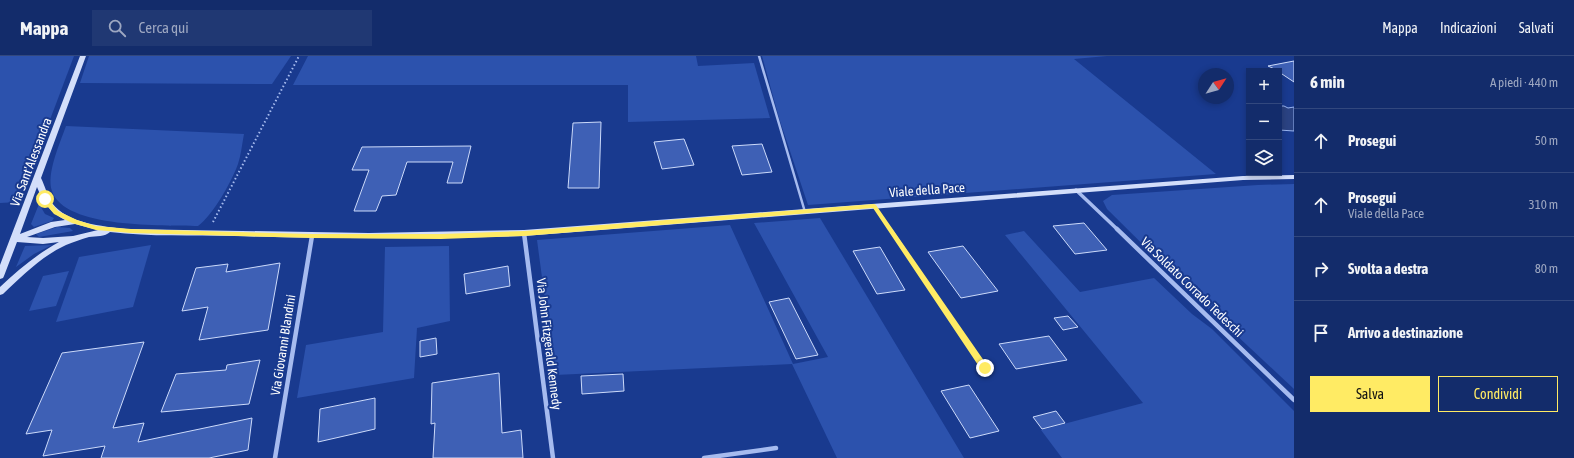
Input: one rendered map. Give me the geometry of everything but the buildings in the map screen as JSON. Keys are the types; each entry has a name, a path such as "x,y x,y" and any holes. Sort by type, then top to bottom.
{"street":[{"name":"Via Sant'Alessandra","path":"0,276 38,179 83,56"},
{"name":"Viale della Pace","path":"131,231 312,236 441,237 524,233 1242,178 1294,177"},
{"path":"38,179 45,199 56,212 75,222 96,228 131,231"},
{"name":"Via Soldato Corrado Tedeschi","path":"1076,190 1294,400"},
{"path":"14,239 54,224 75,222"},
{"path":"14,239 43,241 101,233 131,231"},
{"name":"Via John Fitzgerald Kennedy","path":"524,233 553,458"},
{"name":"Via Giovanni Blandini","path":"275,458 312,236"},
{"path":"0,292 22,270 49,250 76,237"},
{"path":"704,458 776,448"}],"lane":[{"path":"759,56 805,212"},
{"path":"874,206 985,368"}],"path":[{"path":"207,233 299,56"}],"shaded area":[{"path":"0,56 74,56 19,202 0,203"},
{"path":"89,56 291,56 272,84 80,83"},
{"path":"308,56 696,56 698,66 754,63 770,118 628,122 628,85 293,85"},
{"path":"762,56 1107,56 1074,59 1216,174 808,205 779,118"},
{"path":"1282,106 1288,108 1294,107 1294,131 1282,130"},
{"path":"66,126 244,134 239,161 235,172 221,198 204,221 198,226 140,225 95,219 75,212 60,203 52,191 51,176 54,158"},
{"path":"1294,184 1294,389 1202,303 1107,209 1103,201 1112,195"},
{"path":"39,204 45,214 54,218 52,221 34,227 31,224"},
{"path":"820,218 964,458 837,458 792,364 555,375 537,240 730,225 793,364 828,357 754,223"},
{"path":"57,227 70,228 73,231 39,237 36,234"},
{"path":"1024,231 1080,292 1154,278 1192,314 1212,329 1294,411 1294,458 1062,458 1041,430 1143,403 1005,235"},
{"path":"52,245 34,254 16,267 25,246"},
{"path":"151,245 133,307 56,322 79,257"},
{"path":"449,246 450,321 417,328 414,378 297,398 306,345 383,332 385,247"},
{"path":"69,271 56,306 29,311 43,276"}],"route":[{"path":"45,199 56,212 75,222 96,228 131,231 312,236 441,237 524,233 874,206 985,368"}]}
